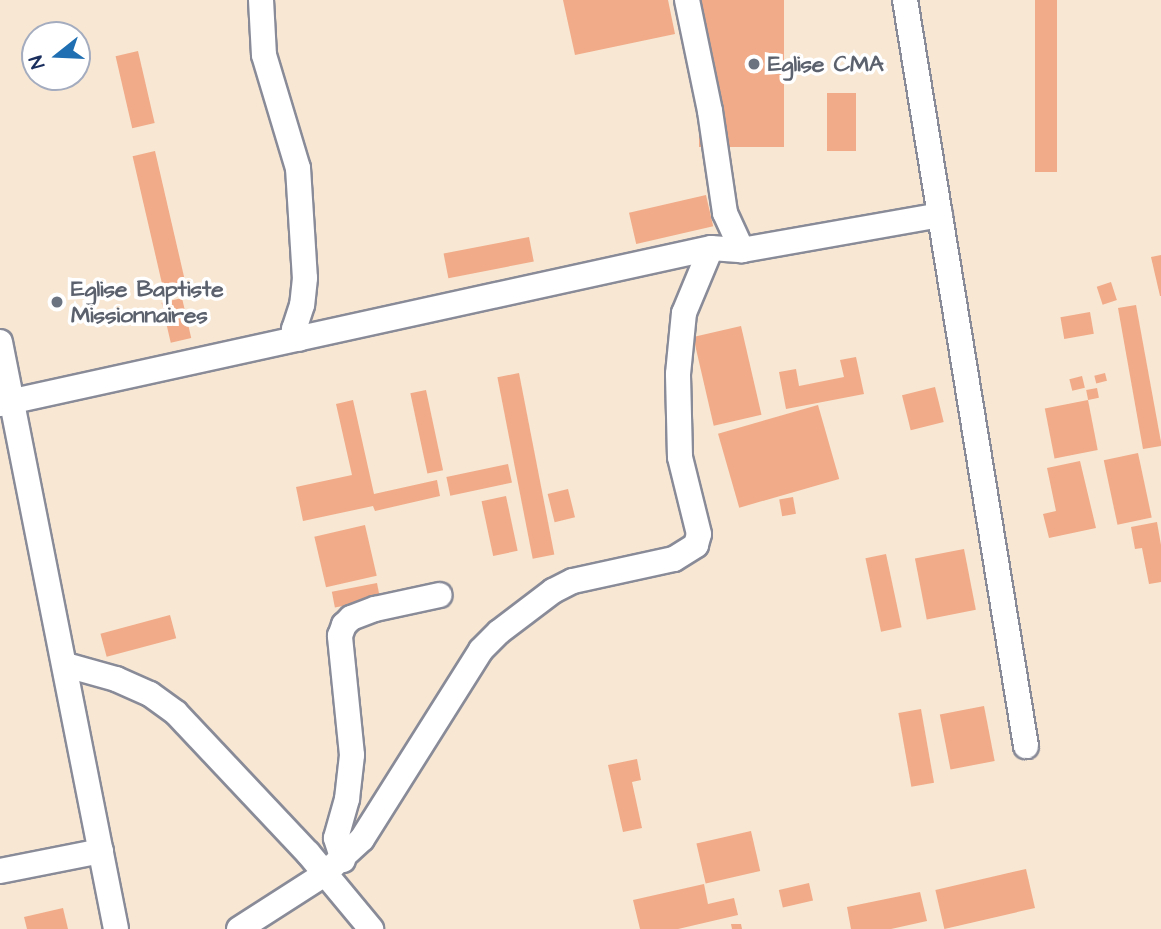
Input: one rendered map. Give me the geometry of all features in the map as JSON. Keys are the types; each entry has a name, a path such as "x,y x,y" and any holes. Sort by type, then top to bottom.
{"street":[{"path":"261,0 264,55 298,168 305,278 302,305 293,330 299,339"},
{"path":"687,0 710,111 725,213 742,250"},
{"path":"905,0 1026,746"},
{"path":"5,403 711,248 742,250 940,215"},
{"path":"239,929 323,875 343,860 362,839 481,650 499,632 553,591 573,581 674,559 696,545 699,534 680,457 678,374 684,313 711,248"},
{"path":"0,342 5,403 66,665 116,929"},
{"path":"343,860 336,838 347,799 352,755 340,636 344,625 351,618 375,609 440,595"},
{"path":"66,665 116,679 150,694 176,713 308,853 323,875 371,929"},
{"path":"0,872 101,851"}],"building":[{"path":"563,0 668,0 675,34 575,55"},
{"name":"Eglise CMA","path":"699,0 784,0 784,147 699,147"},
{"path":"1035,0 1057,0 1057,172 1035,172"},
{"path":"138,51 155,123 132,128 116,56"},
{"path":"827,93 856,93 856,151 827,151"},
{"path":"155,151 186,284 163,289 133,156"},
{"path":"706,195 713,226 636,244 629,213"},
{"path":"529,237 534,262 448,278 444,254"},
{"path":"1161,255 1161,296 1160,296 1151,257"},
{"path":"1111,282 1117,300 1103,305 1097,287"},
{"path":"182,298 191,338 171,343 162,303"},
{"path":"1136,305 1161,442 1161,446 1143,449 1118,308"},
{"path":"1090,312 1094,334 1064,339 1060,317"},
{"path":"741,326 761,415 714,426 693,337"},
{"path":"856,357 864,394 786,409 779,372 796,369 799,386 844,377 840,360"},
{"path":"519,373 554,555 533,559 497,377"},
{"path":"1105,373 1107,381 1096,383 1094,376"},
{"path":"1082,376 1085,388 1072,391 1069,379"},
{"path":"935,387 944,422 911,430 902,395"},
{"path":"1097,388 1099,398 1088,400 1086,390"},
{"path":"426,390 443,470 427,474 410,393"},
{"path":"353,400 374,494 437,480 440,496 375,511 373,506 303,521 296,487 352,475 336,404"},
{"path":"1088,400 1098,450 1055,458 1045,408"},
{"path":"818,405 839,479 739,508 718,434"},
{"path":"1138,453 1152,518 1117,525 1104,460"},
{"path":"1080,461 1096,528 1049,538 1043,514 1056,511 1047,468"},
{"path":"508,464 512,483 450,496 446,477"},
{"path":"568,489 575,517 555,522 548,494"},
{"path":"506,496 518,551 493,556 482,501"},
{"path":"793,497 796,514 782,516 779,499"},
{"path":"1157,522 1161,545 1161,582 1149,584 1142,548 1135,549 1131,527"},
{"path":"365,525 377,576 326,587 314,537"},
{"path":"964,549 976,610 927,619 915,559"},
{"path":"886,554 902,627 881,632 865,558"},
{"path":"377,583 380,599 335,607 332,592"},
{"path":"170,615 176,638 107,657 100,634"},
{"path":"984,706 995,761 951,770 940,715"},
{"path":"921,709 934,783 911,787 898,713"},
{"path":"637,759 641,780 632,782 642,828 623,832 608,765"},
{"path":"751,831 760,871 706,884 696,844"},
{"path":"1026,869 1035,908 944,929 935,890"},
{"path":"809,883 813,901 783,908 779,890"},
{"path":"704,884 708,904 734,898 738,915 678,929 640,929 633,900"},
{"path":"920,892 927,921 891,929 851,929 847,907"},
{"path":"63,908 68,929 27,929 24,917"},
{"path":"731,924 741,924 742,929 732,929"}],"place":[{"name":"Eglise CMA","path":"754,64"},
{"name":"Eglise Baptiste Missionnaires","path":"57,302"}]}
